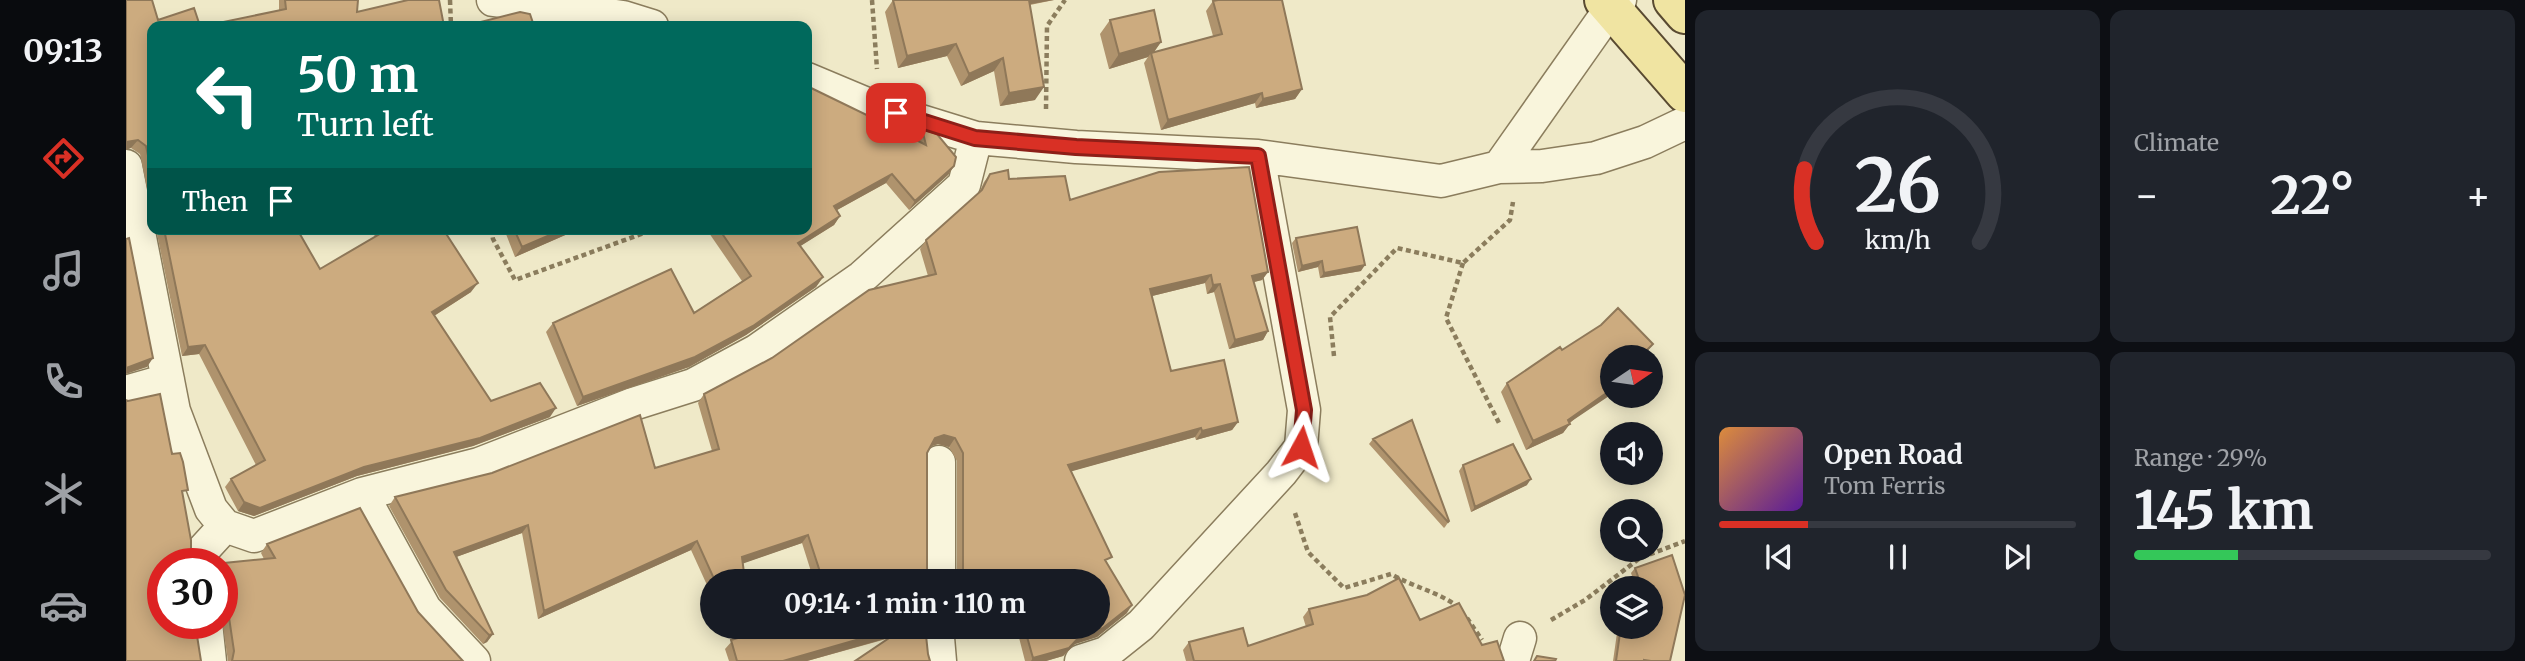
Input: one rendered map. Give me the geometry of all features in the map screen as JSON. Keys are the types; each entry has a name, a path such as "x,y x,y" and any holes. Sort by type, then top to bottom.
{"main road":[{"path":"1673,0 1685,14"},
{"path":"1612,3 1685,93"}],"street":[{"path":"494,0 624,17 636,21"},
{"path":"1509,167 1612,3"},
{"path":"812,81 869,105 975,138 1258,156 1441,181 1509,167 1596,158 1645,142 1685,123"},
{"path":"126,166 174,411 211,509 225,526 254,536 362,494 479,464 633,404 694,385 756,351 862,277 964,185 975,138"},
{"path":"1081,661 1106,653 1141,625 1281,473 1301,447 1304,410 1258,156"},
{"path":"126,392 168,380"},
{"path":"939,462 939,569"},
{"path":"362,494 425,609 474,661"},
{"path":"205,548 225,526"},
{"path":"208,639 211,661"},
{"path":"938,639 940,661"}],"path":[{"path":"450,0 450,21"},
{"path":"869,105 878,61 872,0"},
{"path":"1045,144 1048,26 1065,0"},
{"path":"1500,425 1446,318 1463,263 1510,220 1509,167"},
{"path":"492,235 515,279 638,235"},
{"path":"1335,359 1331,317 1397,248 1463,263"},
{"path":"1281,473 1308,552 1344,588 1391,574 1412,586 1439,593 1460,609 1483,641 1517,649 1640,558 1685,541"}],"building":[{"path":"126,0 152,0 158,20 194,8 198,21 147,21 147,151 146,146 138,140 126,142"},
{"path":"285,0 358,0 357,12 408,0 439,0 443,21 228,21 286,9"},
{"path":"893,0 1029,0 1044,87 1009,93 1003,58 969,74 956,44 907,56"},
{"path":"1282,0 1302,89 1263,99 1262,93 1168,120 1151,53 1222,34 1213,1"},
{"path":"1154,10 1161,42 1119,54 1110,20"},
{"path":"520,12 530,14 532,21 485,21"},
{"path":"812,88 875,119 869,122 893,128 926,145 922,129 937,134 956,157 954,166 915,201 892,174 834,206 840,216 812,234"},
{"path":"1249,167 1268,272 1252,276 1268,331 1235,340 1220,284 1213,285 1211,275 1150,289 1171,371 1224,360 1238,422 1202,431 1201,428 1068,465 1112,557 1105,560 1132,605 1110,622 1110,569 963,569 963,453 955,438 944,435 935,438 927,453 927,569 819,569 808,535 742,557 744,569 710,569 697,541 544,611 528,525 454,552 493,634 489,635 446,590 395,497 492,473 640,415 655,468 719,449 704,394 772,358 869,290 936,274 926,240 982,190 990,174 1008,170 1009,179 1065,176 1070,200 1159,172"},
{"path":"1357,227 1365,265 1324,273 1322,261 1302,266 1296,238"},
{"path":"165,235 300,235 320,269 378,235 447,235 478,283 432,312 491,401 540,383 556,408 480,438 364,467 260,508 244,502 231,479 265,460 205,345 188,347"},
{"path":"517,235 550,235 522,247"},
{"path":"723,235 810,235 798,243 823,277 753,326 695,357 583,397 553,323 671,269 694,313 751,276"},
{"path":"129,238 153,358 126,368 126,239"},
{"path":"1618,308 1653,344 1600,345 1600,397 1568,420 1570,424 1533,441 1507,383 1560,347 1562,350 1601,325"},
{"path":"160,394 172,454 180,453 188,490 182,491 191,548 147,548 147,639 198,639 201,661 126,661 126,400"},
{"path":"1412,420 1449,521 1448,522 1373,439"},
{"path":"1513,444 1531,479 1475,507 1463,465"},
{"path":"360,508 418,612 463,661 232,661 232,639 238,639 238,562 275,558 267,544"},
{"path":"1672,555 1685,595 1670,661 1616,661 1619,639 1663,639 1663,576 1638,576 1635,568 1652,562 1663,562 1663,558"},
{"path":"1399,578 1420,620 1459,603 1482,645 1497,641 1504,661 1194,661 1189,642 1243,628 1248,646 1313,624 1309,609 1367,595"},
{"path":"860,639 783,661 737,661 731,640"},
{"path":"888,639 926,639 930,661 855,661"},
{"path":"1028,639 1077,639 1069,648 1033,658"},
{"path":"1537,656 1556,659 1534,661"}],"route":[{"path":"896,113 975,138 1076,147 1258,156 1304,410 1301,447"}]}
